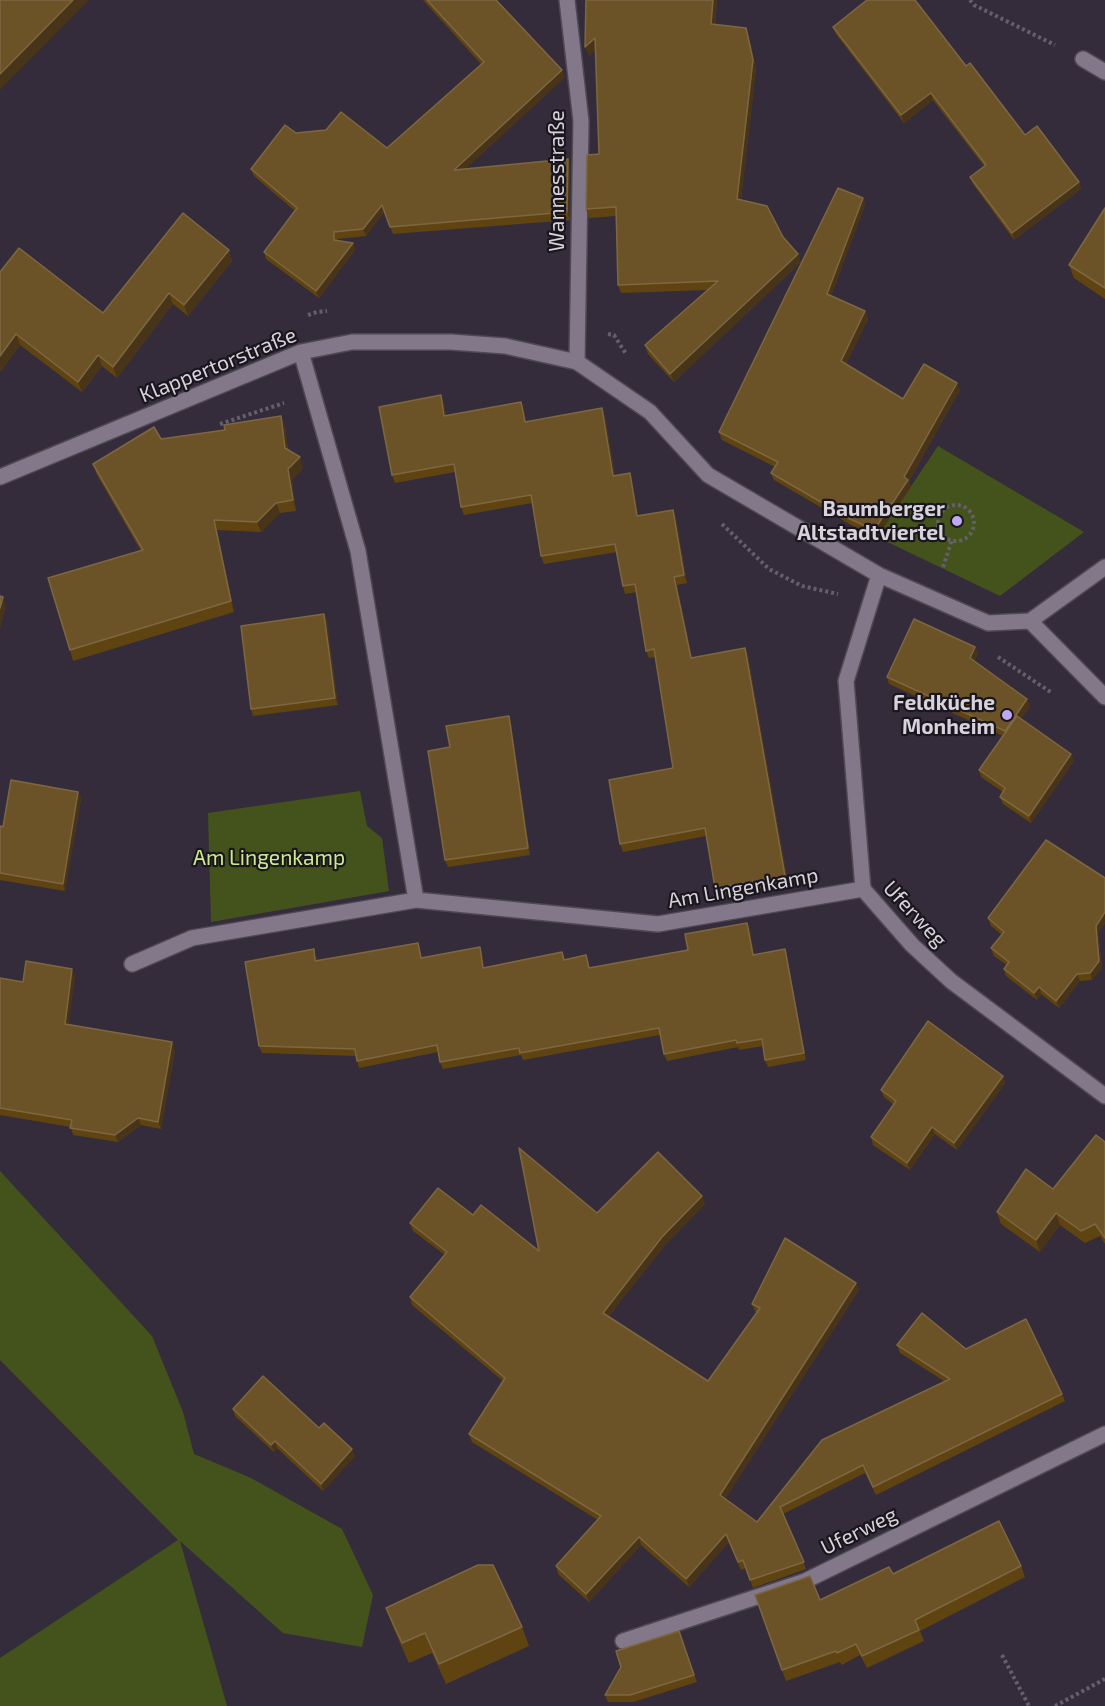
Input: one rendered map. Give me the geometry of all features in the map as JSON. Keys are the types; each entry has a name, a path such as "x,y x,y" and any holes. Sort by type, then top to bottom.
{"street":[{"name":"Wannesstraße","path":"567,0 581,121 577,362"},
{"path":"1083,59 1105,72"},
{"name":"Klappertorstraße","path":"0,477 301,352 352,342 451,342 505,346 577,362 650,412 708,475 879,574 988,623 1030,621"},
{"path":"301,352 358,551 416,900"},
{"path":"1105,567 1030,621 1105,697"},
{"name":"Uferweg","path":"879,574 846,681 863,889 912,945 951,981 1105,1096"},
{"name":"Am Lingenkamp","path":"132,964 192,938 416,900 658,924 863,889"},
{"name":"Uferweg","path":"623,1641 805,1581 1105,1434"}],"path":[{"path":"970,0 974,5 1083,59"},
{"path":"307,316 328,311"},
{"path":"577,328 614,335 631,360"},
{"path":"211,427 264,411 312,391"},
{"path":"957,504 967,507 973,516 974,527 969,537 959,542 952,540 945,538 938,526 940,512 948,506 957,504"},
{"path":"720,522 769,569 802,586 870,601"},
{"path":"941,574 952,540"},
{"path":"998,656 1053,693"},
{"path":"1002,1655 1029,1706"},
{"path":"1055,1706 1105,1679"}],"green space":[{"path":"938,446 1084,532 1000,596 877,537"},
{"name":"Am Lingenkamp","path":"360,791 367,826 382,838 389,891 211,922 208,813"},
{"path":"0,1171 152,1336 183,1412 194,1454 251,1478 342,1529 373,1595 362,1647 283,1633 180,1541 227,1706 0,1706 0,1658 178,1540 0,1360"}],"building":[{"path":"0,0 73,0 0,74"},
{"path":"427,0 496,0 562,70 454,170 568,159 567,212 390,227 382,205 363,229 334,232 334,240 353,243 316,291 264,252 297,208 251,169 285,125 296,133 326,130 341,112 387,148 484,62"},
{"path":"586,0 713,0 711,24 746,28 753,60 737,199 767,206 783,237 798,254 670,374 645,345 718,281 618,285 616,207 586,209 587,155 599,154 595,38 585,47"},
{"path":"867,0 915,0 966,66 970,63 1025,135 1037,126 1079,182 1012,233 970,177 986,165 931,93 901,115 833,27"},
{"path":"838,188 863,198 827,294 865,311 841,361 903,399 924,364 957,383 904,477 908,480 874,530 850,519 771,473 778,462 719,432"},
{"path":"1105,208 1105,288 1069,265"},
{"path":"183,213 229,250 184,305 169,293 113,367 98,355 78,382 16,334 0,356 0,272 19,248 103,313"},
{"path":"441,395 444,416 521,402 525,422 602,408 613,476 630,473 637,516 673,510 684,575 674,577 691,658 745,648 785,876 715,888 705,828 620,844 609,780 673,768 654,649 646,651 635,584 623,586 615,544 541,556 531,495 461,507 454,464 392,475 379,407"},
{"path":"281,416 285,448 300,457 288,469 293,500 276,503 257,522 214,520 231,601 70,650 48,578 143,550 93,464 154,427 161,439 225,430 224,425"},
{"path":"324,614 335,698 251,709 241,626"},
{"path":"914,619 975,647 970,658 1027,699 1005,731 887,677"},
{"path":"509,716 528,848 445,860 428,751 450,747 446,726"},
{"path":"1017,716 1071,754 1029,816 1000,797 1005,788 979,770"},
{"path":"11,780 78,792 63,884 0,873 0,826 3,827"},
{"path":"1046,840 1105,878 1105,912 1096,926 1099,961 1090,973 1077,974 1056,1001 1039,987 1034,993 1004,969 1009,962 991,948 1004,932 988,918"},
{"path":"747,923 753,955 785,949 804,1053 765,1060 762,1039 737,1043 736,1040 664,1054 659,1028 520,1053 519,1048 440,1062 437,1045 357,1061 355,1049 259,1046 245,962 314,949 315,961 418,943 421,958 480,947 483,968 562,952 564,960 586,955 589,968 688,950 685,934"},
{"path":"26,961 72,969 65,1024 172,1042 158,1122 138,1118 115,1135 70,1128 72,1120 0,1108 0,978 23,982"},
{"path":"928,1021 1003,1076 954,1143 932,1127 907,1163 871,1137 896,1101 881,1090"},
{"path":"1096,1135 1105,1142 1105,1238 1095,1224 1081,1231 1056,1213 1036,1240 997,1212 1026,1169 1053,1189"},
{"path":"519,1148 597,1213 658,1152 702,1196 662,1237 603,1313 708,1381 760,1308 752,1304 785,1238 856,1283 720,1495 757,1522 822,1440 950,1379 897,1345 922,1313 966,1349 1026,1319 1062,1394 873,1487 863,1465 780,1507 804,1562 750,1580 743,1560 738,1562 726,1534 686,1579 639,1537 586,1594 556,1566 601,1516 469,1434 505,1378 410,1297 447,1252 410,1223 438,1188 473,1215 481,1205 539,1251"},
{"path":"263,1376 319,1428 324,1423 352,1449 321,1484 275,1441 271,1445 233,1409"},
{"path":"999,1521 1021,1566 915,1620 919,1630 862,1656 856,1644 837,1653 836,1651 782,1670 755,1595 810,1576 820,1600 889,1567 893,1574"},
{"path":"478,1565 493,1565 522,1627 439,1664 425,1633 402,1643 386,1608"},
{"path":"679,1631 694,1675 630,1695 605,1695 621,1667 616,1651"}],"place":[{"name":"Baumberger Altstadtviertel","path":"957,521"},
{"name":"Feldküche Monheim","path":"1007,715"}]}
